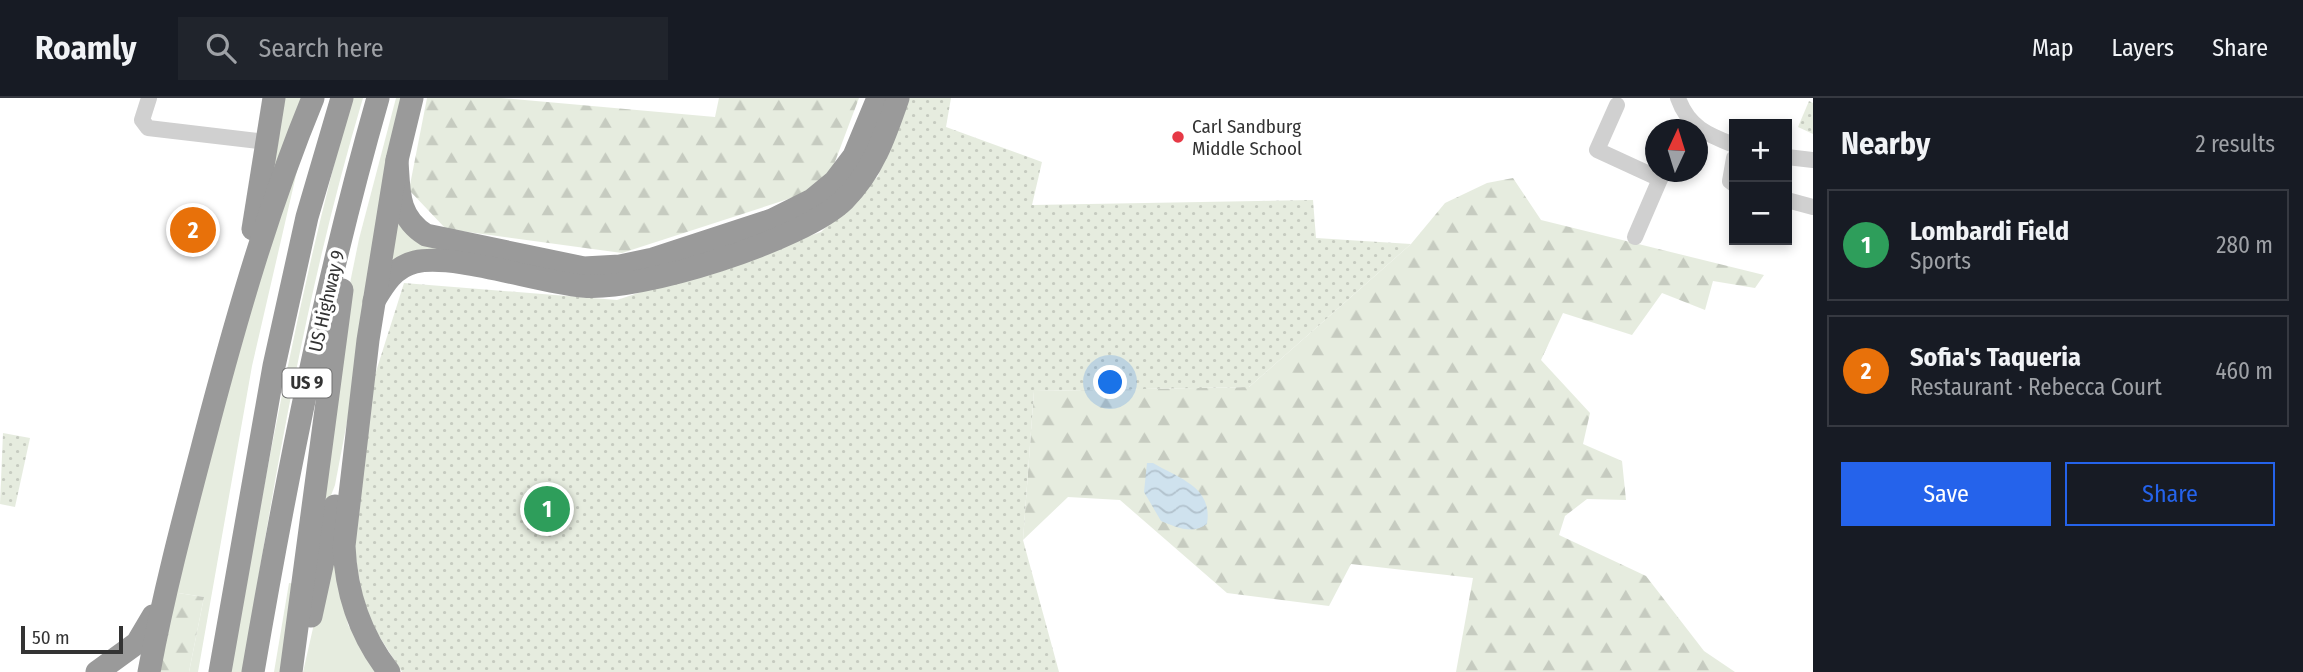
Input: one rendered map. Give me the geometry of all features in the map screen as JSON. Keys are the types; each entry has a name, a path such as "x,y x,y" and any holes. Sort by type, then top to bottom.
{"highway":[{"path":"245,288 274,98"},
{"path":"149,672 165,587 245,288 292,147 313,98"},
{"name":"US Highway 9","path":"220,672 274,366 307,218 342,98"},
{"name":"US Highway 9","path":"253,672 305,389 350,195 378,98"},
{"path":"388,672 358,620 347,577 345,534 357,418 374,301 397,160 412,98"},
{"path":"397,160 400,205 408,221 426,235 584,268 620,267 772,220 813,200 835,181 854,156 878,98"},
{"path":"374,301 392,274 405,265 419,261 443,261 582,286 615,286 641,282 783,237 815,222 853,190 877,154 898,98"},
{"path":"290,672 346,266 350,195"},
{"path":"298,672 357,418"},
{"path":"97,672 137,643 152,619 165,587"}],"street":[{"path":"149,98 142,120 148,128 267,142"},
{"path":"1678,98 1684,119"},
{"path":"1617,105 1597,150 1645,169"},
{"path":"1708,135 1729,143"},
{"path":"1792,158 1813,160"},
{"path":"1635,237 1658,182"},
{"path":"1792,201 1813,207"}],"green space":[{"path":"281,98 303,98 268,189"},
{"path":"352,98 363,98 309,311 280,455 243,672 230,672 299,312"},
{"path":"396,98 403,98 347,422 335,485 319,527 339,337 359,239"},
{"path":"427,98 501,98 715,117 719,98 859,98 833,167 813,191 622,253 446,229 409,190"},
{"path":"907,98 951,98 946,127 1042,162 1032,205 1313,200 1316,238 1411,244 1249,387 1034,391 1023,540 1059,672 402,672 365,614 354,547 373,381 404,283 617,300 821,232 878,176"},
{"path":"1809,101 1813,103 1813,134 1798,127"},
{"path":"300,158 252,366 198,672 189,672 204,597 172,592 266,242"},
{"path":"1513,178 1541,220 1764,275 1755,288 1713,281 1705,310 1662,293 1632,335 1563,313 1541,360 1590,413 1583,444 1622,461 1626,500 1587,499 1565,516 1559,535 1646,576 1704,651 1735,672 1456,672 1473,578 1351,564 1329,606 1227,593 1120,500 1068,497 1023,540 1034,391 1249,387 1411,244 1445,203 1487,183"},
{"path":"395,217 454,249 392,260"},
{"path":"3,433 30,438 15,507 0,504"},
{"path":"337,554 348,625 378,672 303,672 321,593"},
{"path":"289,583 296,584 284,672 274,672"},
{"path":"172,592 204,597 189,672 156,672"}],"water":[{"path":"1147,463 1153,463 1184,480 1200,493 1208,511 1207,524 1190,529 1161,521 1144,492"}],"place":[{"name":"Carl Sandburg Middle School","path":"1178,137"},
{"name":"Sofia's Taqueria","path":"193,230"},
{"name":"Lombardi Field","path":"547,509"}]}
